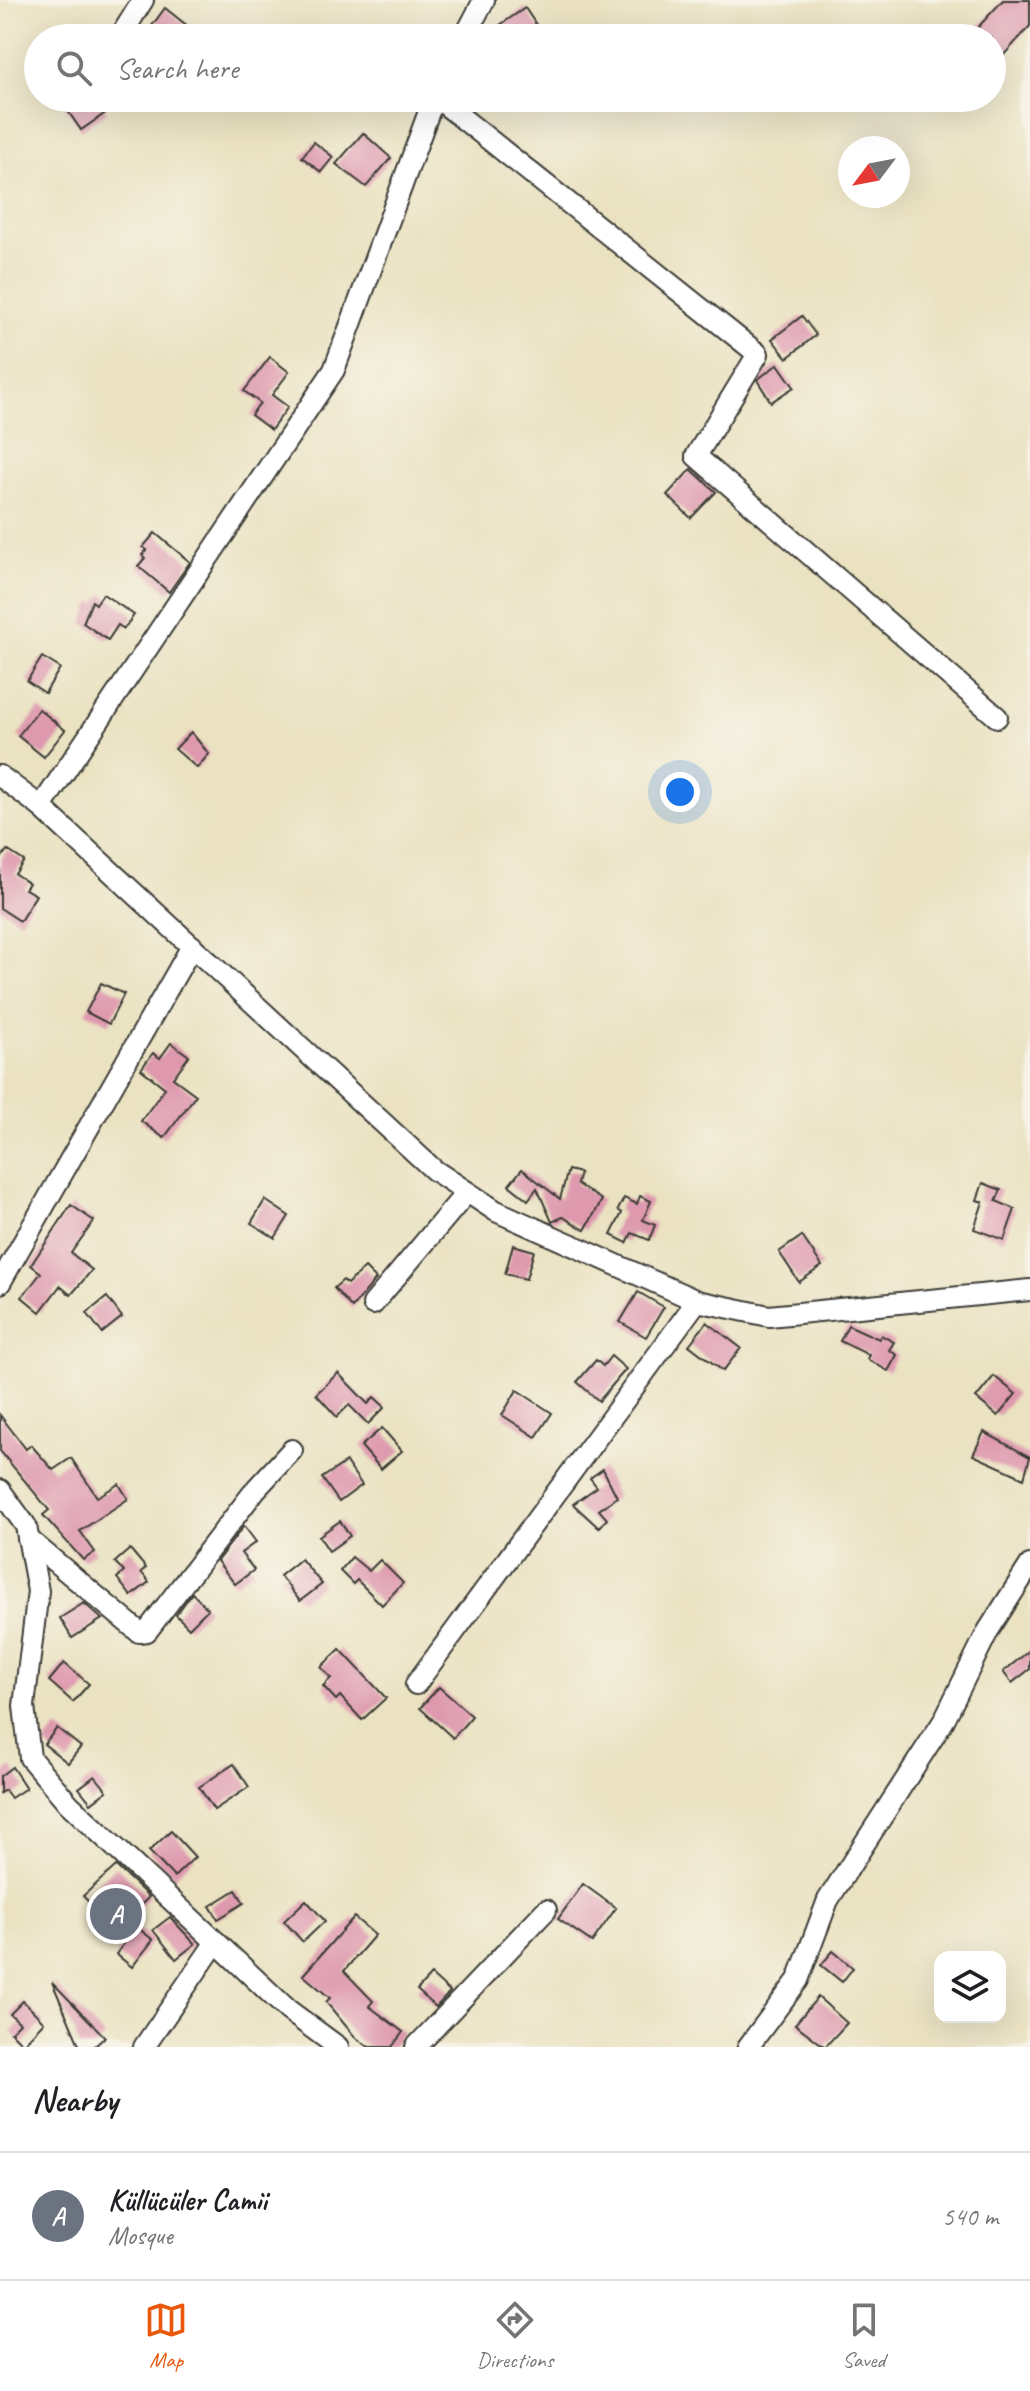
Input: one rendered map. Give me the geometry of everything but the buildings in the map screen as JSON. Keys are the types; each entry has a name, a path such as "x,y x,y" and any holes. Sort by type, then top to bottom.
{"street":[{"path":"128,24 143,0"},
{"path":"471,24 484,0"},
{"path":"41,807 334,370 430,112"},
{"path":"453,112 758,354 696,456 997,717"},
{"path":"0,776 41,807 434,1170 496,1211 697,1301 769,1316 1030,1290"},
{"path":"0,1283 192,946"},
{"path":"373,1304 467,1192"},
{"path":"416,1684 697,1301"},
{"path":"28,1539 139,1632 147,1631 256,1489 292,1450"},
{"path":"0,1490 26,1526 38,1591 24,1706 30,1758 69,1804 288,2010 338,2047"},
{"path":"748,2047 798,1980 828,1900 943,1722 988,1631 1030,1565"},
{"path":"416,2047 546,1910"},
{"path":"144,2047 216,1942"}],"place":[{"name":"Küllücüler Camii","path":"116,1914"}]}
